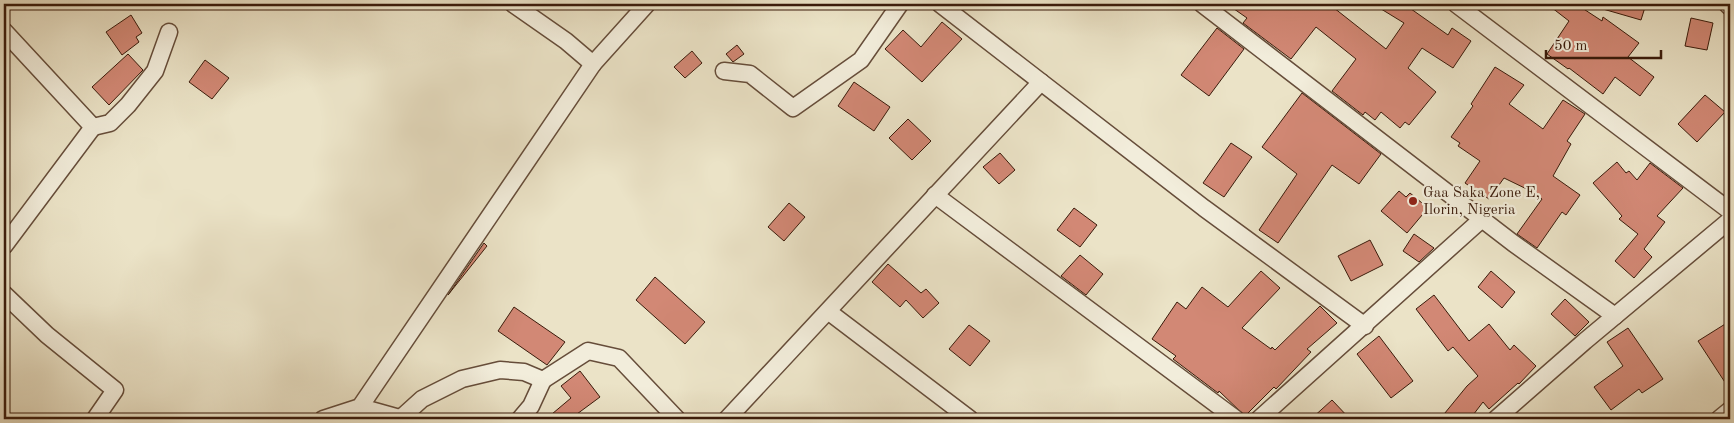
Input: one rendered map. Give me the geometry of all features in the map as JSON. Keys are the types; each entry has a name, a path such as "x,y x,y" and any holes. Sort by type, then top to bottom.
{"street":[{"path":"513,4 566,41 593,64"},
{"path":"360,407 593,64 647,4"},
{"path":"724,71 750,74 793,108 861,60 900,4"},
{"path":"940,4 1204,208 1365,326"},
{"path":"1202,4 1482,220 1615,316"},
{"path":"1456,4 1730,211"},
{"path":"4,31 93,127"},
{"path":"4,246 93,127 110,123 155,71 168,32"},
{"path":"727,419 829,312 934,195 1041,82"},
{"path":"934,195 1236,419"},
{"path":"1259,419 1482,220"},
{"path":"1496,419 1730,220"},
{"path":"4,294 47,335 116,390 95,419"},
{"path":"829,312 970,419"},
{"path":"520,419 531,406 543,380 588,350 618,358 677,419"},
{"path":"323,419 360,407 402,419 422,399 462,378 500,370 524,372 543,380"},
{"path":"1719,419 1730,410"}],"building":[{"path":"1227,4 1285,4 1291,8 1295,4 1329,4 1386,49 1404,23 1373,4 1404,4 1448,35 1452,28 1471,41 1453,68 1422,48 1408,68 1436,92 1409,125 1405,122 1400,128 1381,112 1375,120 1365,112 1363,115 1332,91 1356,59 1316,27 1291,59 1243,23 1247,18"},
{"path":"1547,4 1576,4 1602,21 1603,17 1639,43 1628,57 1654,77 1640,96 1615,77 1603,94 1547,54 1569,21"},
{"path":"1597,4 1646,4 1641,20 1596,7"},
{"path":"131,15 142,33 136,37 139,42 122,55 106,32"},
{"path":"1691,18 1713,23 1707,50 1685,46"},
{"path":"942,22 962,39 922,82 885,49 903,30 921,47"},
{"path":"1217,28 1244,49 1209,96 1181,75"},
{"path":"737,45 744,54 733,62 726,54"},
{"path":"692,51 702,63 685,78 674,67"},
{"path":"128,54 143,70 109,105 92,87"},
{"path":"205,60 229,78 212,99 189,82"},
{"path":"1495,67 1524,85 1509,104 1543,129 1563,100 1585,114 1567,141 1571,144 1553,176 1580,195 1566,215 1562,212 1537,248 1517,234 1542,199 1537,194 1504,178 1489,199 1465,183 1480,161 1458,146 1460,143 1451,137 1473,106 1471,104"},
{"path":"854,82 890,107 874,131 838,106"},
{"path":"1302,93 1381,154 1359,184 1332,165 1278,243 1259,230 1297,174 1262,147"},
{"path":"1705,95 1725,112 1697,142 1678,124"},
{"path":"908,119 931,141 912,160 889,138"},
{"path":"1231,143 1252,157 1224,197 1203,183"},
{"path":"1000,153 1015,170 999,184 983,167"},
{"path":"1617,162 1626,173 1629,171 1637,180 1650,163 1683,188 1657,216 1665,222 1644,249 1652,257 1634,278 1615,261 1638,234 1619,219 1622,216 1593,183"},
{"path":"1399,191 1406,197 1410,193 1428,208 1407,233 1381,211"},
{"path":"789,203 805,217 784,241 768,227"},
{"path":"1074,208 1097,225 1080,247 1057,230"},
{"path":"1414,234 1434,248 1419,262 1403,251"},
{"path":"1370,240 1383,265 1351,281 1338,256"},
{"path":"484,243 487,246 448,295"},
{"path":"1080,255 1103,274 1086,295 1061,276"},
{"path":"888,264 921,293 926,289 939,303 923,318 906,300 900,307 872,282"},
{"path":"1261,271 1280,288 1242,328 1271,349 1272,347 1275,350 1320,306 1337,323 1307,349 1311,352 1276,389 1274,387 1245,416 1219,391 1218,393 1173,359 1176,356 1152,339 1177,302 1186,309 1202,287 1228,307"},
{"path":"1491,271 1515,292 1502,308 1478,287"},
{"path":"655,277 705,322 685,344 636,300"},
{"path":"1434,295 1469,341 1489,324 1510,350 1514,345 1536,366 1519,384 1489,409 1483,402 1470,419 1440,419 1467,386 1478,376 1453,347 1448,351 1416,309"},
{"path":"1565,299 1589,322 1575,336 1551,314"},
{"path":"514,307 565,342 547,365 498,331"},
{"path":"1730,321 1730,390 1698,341"},
{"path":"969,325 990,341 970,366 949,349"},
{"path":"1628,328 1663,379 1642,393 1639,389 1611,410 1594,387 1623,366 1607,342"},
{"path":"1379,336 1413,381 1391,398 1357,354"},
{"path":"580,371 600,397 577,414 581,419 546,419 571,398 561,386"},
{"path":"1332,400 1350,419 1311,419"}],"place":[{"name":"Gaa Saka Zone E, Ilorin, Nigeria","path":"1413,201"}]}
